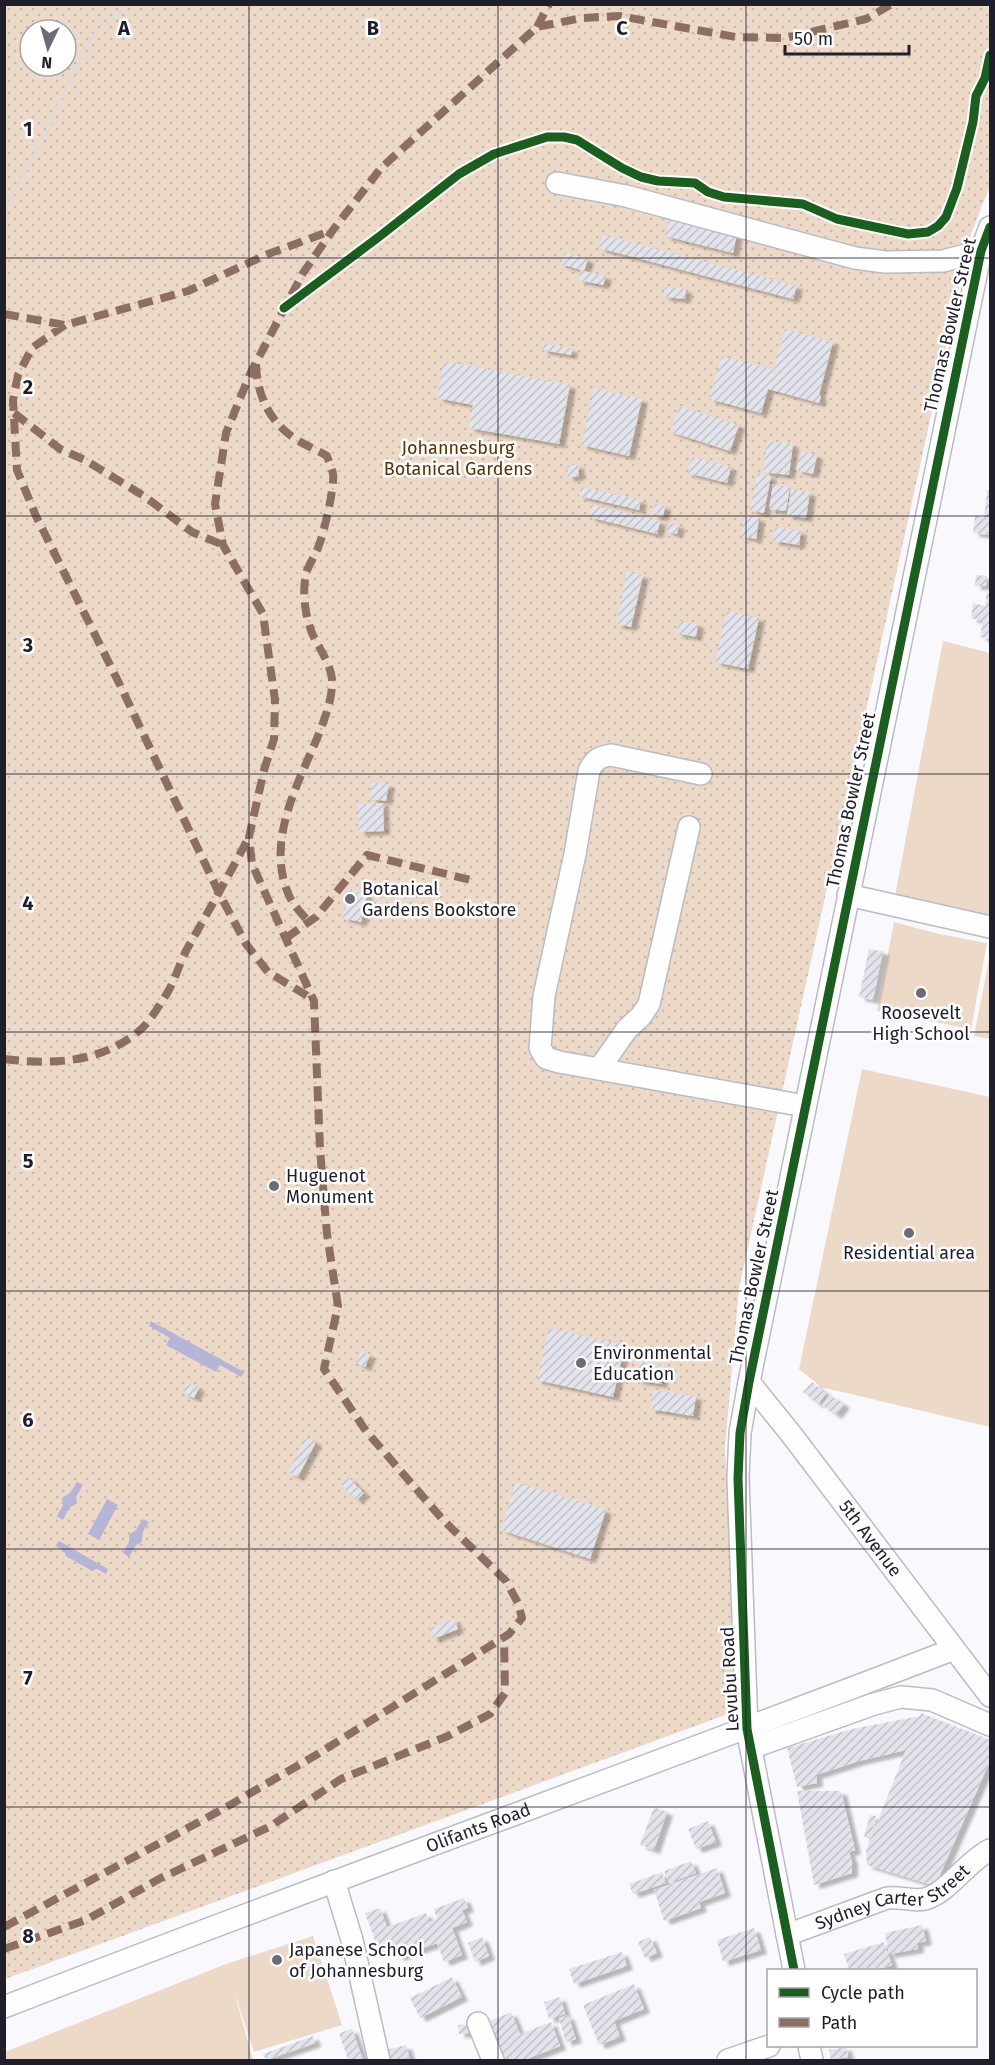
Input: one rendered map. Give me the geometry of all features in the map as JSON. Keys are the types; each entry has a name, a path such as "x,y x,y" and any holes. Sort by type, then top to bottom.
{"street":[{"path":"556,183 626,196 855,258 885,262 943,261 979,254"},
{"name":"Thomas Bowler Street","path":"749,1382 979,254 990,227"},
{"path":"701,774 611,755 598,758 590,771 573,865 543,996 540,1048 546,1058 560,1062 805,1106"},
{"path":"599,1069 627,1029 641,1016 649,1004 689,827"},
{"path":"848,895 990,927"},
{"name":"5th Avenue","path":"749,1382 792,1434 990,1696"},
{"name":"Levubu Road","path":"749,1382 740,1433 738,1478 749,1738 794,1969"},
{"name":"Olifants Road","path":"4,2007 334,1881 749,1738 954,1649"},
{"path":"749,1738 902,1697 932,1700 990,1725"},
{"name":"Sydney Carter Street","path":"787,1935 887,1898 922,1900 933,1896 971,1862 990,1850"},
{"path":"334,1881 352,1940 379,2061"},
{"path":"478,2023 493,2061"},
{"path":"728,2061 767,2047"}],"path":[{"path":"4,214 90,38 129,4"}],"green space":[{"name":"Johannesburg Botanical Gardens","path":"5,5 990,5 990,186 971,234 739,1288 725,1448 739,1710 5,1979"},
{"path":"943,641 990,653 990,917 895,896"},
{"path":"894,922 987,943 971,1029 877,1011"},
{"path":"990,955 990,1039 974,1036"},
{"name":"Residential area","path":"862,1069 990,1097 990,1427 821,1387 799,1369"},
{"path":"313,1936 342,2025 254,2052 234,1991 253,2060 5,2060 5,2052 226,1964"}],"water":[{"path":"151,1321 244,1372 241,1377 220,1365 216,1372 166,1345 170,1338 149,1326"},
{"path":"77,1482 83,1485 76,1497 77,1503 69,1508 63,1520 57,1516 63,1505 62,1498 70,1493"},
{"path":"107,1499 118,1505 99,1540 88,1534"},
{"path":"143,1519 149,1522 141,1542 136,1545 129,1557 123,1553 129,1542 129,1535 136,1530"},
{"path":"59,1541 108,1569 106,1574 97,1569 92,1571 66,1556 64,1551 56,1546"}],"building":[{"path":"670,217 737,234 733,253 665,236"},
{"path":"603,235 797,286 793,299 599,248"},
{"path":"565,252 588,259 584,271 606,276 603,285 578,280 581,270 561,264"},
{"path":"665,287 686,289 685,299 664,297"},
{"path":"785,329 833,342 819,403 768,389 761,413 709,399 722,356 774,370"},
{"path":"543,343 572,349 571,355 542,350"},
{"path":"444,361 570,385 559,444 469,428 473,405 437,398"},
{"path":"594,388 642,399 629,456 581,445"},
{"path":"679,406 739,425 730,451 671,432"},
{"path":"767,441 793,444 789,475 763,472"},
{"path":"801,451 817,455 813,474 796,470"},
{"path":"692,457 731,467 727,483 688,473"},
{"path":"578,464 579,476 568,478 567,466"},
{"path":"758,473 771,476 764,513 750,510"},
{"path":"773,484 790,487 786,511 769,509"},
{"path":"581,487 641,500 639,510 579,496"},
{"path":"791,489 810,492 806,518 787,515"},
{"path":"987,490 990,490 990,535 973,533 975,516 984,517"},
{"path":"655,504 665,506 663,517 652,515"},
{"path":"592,505 660,521 657,534 589,517"},
{"path":"745,515 759,518 756,539 741,536"},
{"path":"669,523 679,525 677,534 666,531"},
{"path":"775,527 801,531 799,545 773,541"},
{"path":"627,572 643,575 631,627 616,624"},
{"path":"976,575 987,576 986,586 975,586"},
{"path":"987,592 990,593 990,639 980,637 983,621 971,618 973,603 985,606"},
{"path":"727,611 759,618 748,669 715,662"},
{"path":"679,621 698,624 696,637 676,633"},
{"path":"372,782 389,784 386,801 370,799"},
{"path":"383,803 384,831 359,832 358,804"},
{"path":"349,890 367,894 361,922 343,918"},
{"path":"869,949 883,951 873,1000 859,997"},
{"name":"Environmental Education","path":"549,1328 625,1345 613,1397 537,1380"},
{"path":"361,1351 370,1355 365,1367 356,1363"},
{"path":"640,1361 664,1365 661,1384 637,1380"},
{"path":"812,1382 826,1393 818,1404 803,1392"},
{"path":"188,1383 199,1388 194,1398 183,1393"},
{"path":"653,1390 696,1396 693,1416 650,1409"},
{"path":"830,1395 844,1404 836,1415 822,1405"},
{"path":"306,1437 316,1442 298,1477 288,1472"},
{"path":"348,1477 364,1493 357,1500 340,1484"},
{"path":"516,1482 606,1510 590,1559 501,1530"},
{"path":"454,1619 458,1629 433,1639 429,1629"},
{"path":"921,1713 990,1740 990,1761 935,1886 867,1865 866,1850 906,1750 859,1761 816,1775 817,1783 797,1787 787,1748 852,1729 920,1716"},
{"path":"797,1791 841,1791 855,1850 849,1852 852,1873 814,1885"},
{"path":"654,1807 667,1812 654,1850 640,1845"},
{"path":"870,1815 876,1816 870,1839 864,1837"},
{"path":"708,1821 716,1842 696,1849 688,1829"},
{"path":"691,1861 696,1873 669,1883 664,1871"},
{"path":"717,1868 725,1893 699,1902 701,1908 664,1921 654,1890"},
{"path":"662,1872 666,1883 633,1894 629,1884"},
{"path":"464,1898 468,1908 462,1910 467,1922 452,1928 462,1955 444,1962 437,1943 398,1957 395,1949 380,1954 365,1913 380,1908 387,1927 426,1913 429,1922 437,1919 434,1909"},
{"path":"922,1925 926,1941 917,1943 918,1949 889,1954 885,1933"},
{"path":"754,1928 761,1950 723,1962 717,1940"},
{"path":"482,1937 489,1956 475,1962 468,1943"},
{"path":"650,1937 657,1953 645,1958 638,1942"},
{"path":"884,1942 892,1965 879,1969 849,1969 844,1954"},
{"path":"622,1952 627,1966 574,1984 569,1969"},
{"path":"452,1977 462,1997 420,2018 410,1998"},
{"path":"634,1984 644,2009 614,2021 620,2037 599,2045 583,2005"},
{"path":"560,1997 565,2014 549,2019 544,2002"},
{"path":"511,2012 520,2034 551,2022 560,2046 529,2058 530,2060 503,2060 488,2022"},
{"path":"568,2015 576,2039 566,2042 559,2018"},
{"path":"468,2024 469,2033 459,2034 458,2025"},
{"path":"352,2029 363,2060 348,2060 339,2033"},
{"path":"313,2036 315,2043 266,2060 263,2054"},
{"path":"406,2045 410,2060 385,2060 382,2051"},
{"path":"846,2047 848,2057 831,2060 829,2050"}],"marked path":[{"path":"537,27 549,4"},
{"path":"4,1927 223,1809 316,1755 509,1634 522,1618 518,1603 506,1581 444,1521 366,1431 324,1369 338,1306 327,1234 320,1149 314,1001 252,864 249,837 264,770 274,739 275,700 263,614 223,545 215,504 226,433 250,374 303,273 381,168 537,27 582,18 619,16 736,37 785,38 866,19 892,4"},
{"path":"4,314 65,325 188,291 268,254 333,230"},
{"path":"65,325 32,348 18,375 13,400 17,470 36,516 246,944 268,972 314,1000"},
{"path":"256,364 262,398 272,417 297,440 327,456 333,474 326,520 318,549 307,571 304,589 310,626 331,673 331,693 323,722 287,813 281,853 282,873 288,893 294,905 309,922"},
{"path":"14,413 60,449 85,460 144,496 192,532 223,545"},
{"path":"4,1059 40,1062 92,1056 124,1042 143,1028 169,990 187,949 249,837"},
{"path":"286,938 316,917 367,855 471,880"},
{"path":"4,1949 86,1920 159,1879 271,1826 341,1779 448,1736 490,1714 505,1693 504,1638"}],"cycle path":[{"path":"284,308 459,174 494,154 547,137 577,140 641,177 658,181 695,183 708,192 724,197 803,204 837,219 908,234 928,232 946,217 957,188 973,122 976,96 985,78 990,55"},
{"path":"794,1969 747,1729 738,1478 740,1433 981,251 990,227"}],"place":[{"name":"Botanical Gardens Bookstore","path":"350,899"},
{"name":"Roosevelt High School","path":"921,993"},
{"name":"Huguenot Monument","path":"274,1186"},
{"name":"Residential area","path":"909,1233"},
{"name":"Environmental Education","path":"581,1363"},
{"name":"Japanese School of Johannesburg","path":"277,1960"}]}
